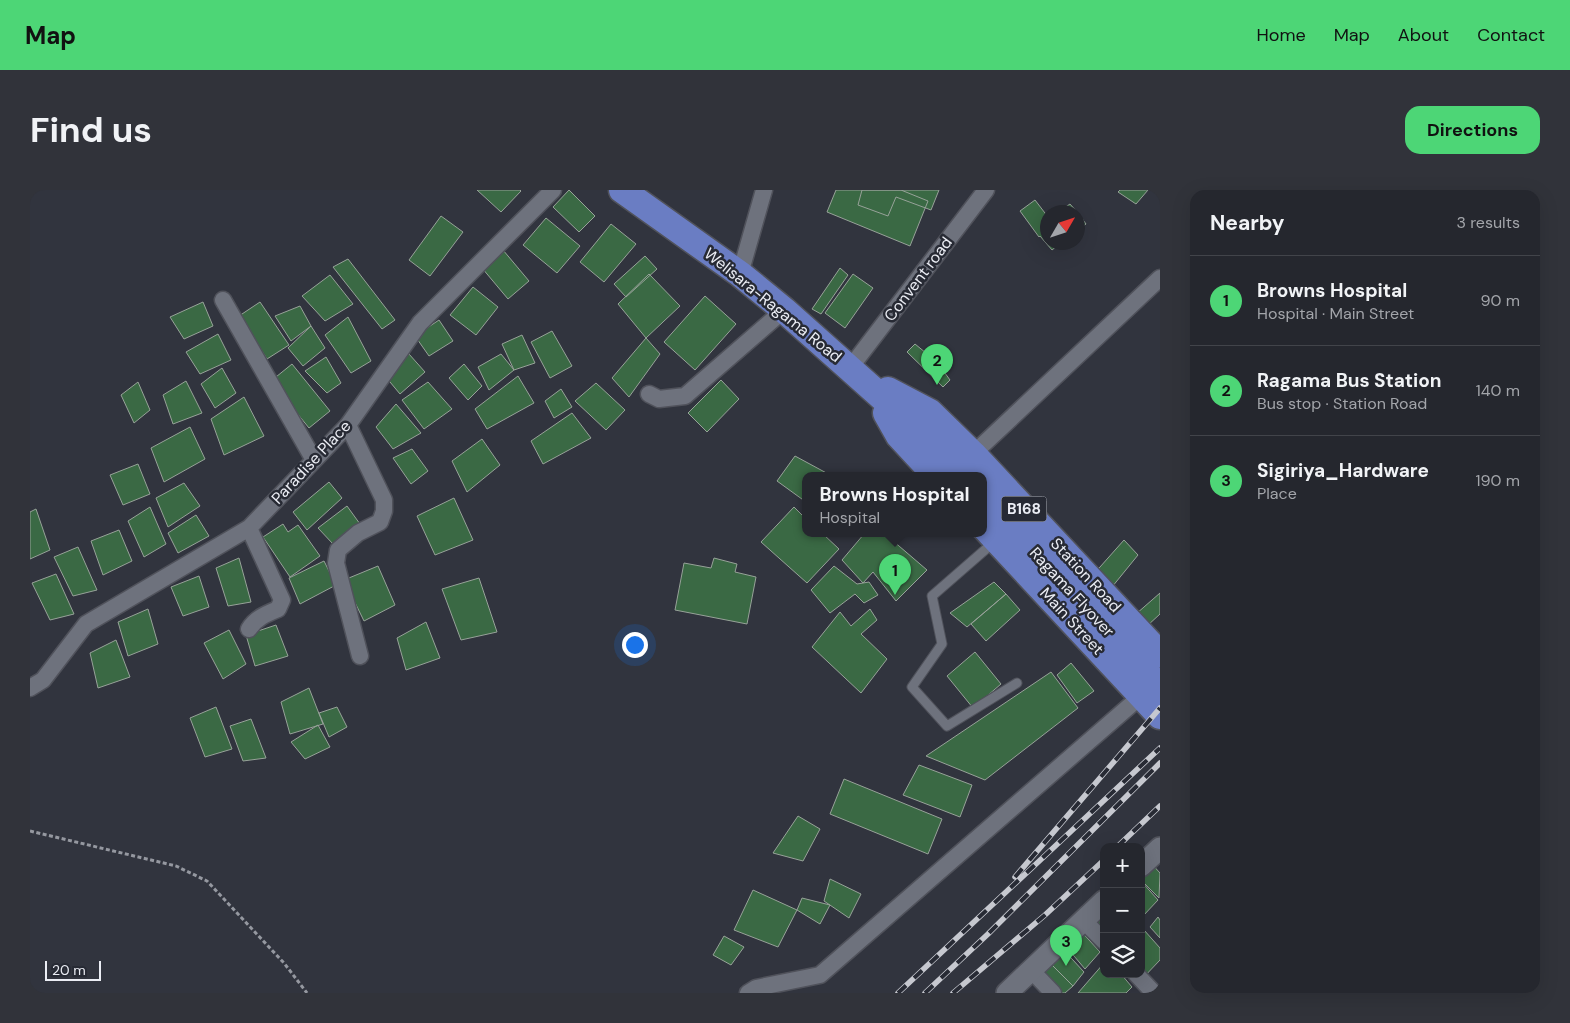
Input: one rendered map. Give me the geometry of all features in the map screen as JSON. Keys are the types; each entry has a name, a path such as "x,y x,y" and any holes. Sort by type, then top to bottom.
{"main road":[{"name":"Welisara-Ragama Road","path":"622,190 740,274 873,388"},
{"name":"B168","path":"873,388 916,428 969,465"},
{"name":"B168","path":"873,388 899,436 932,472"},
{"name":"Station Road","path":"987,482 1153,643"},
{"name":"Ragama Flyover","path":"987,500 1150,692"},
{"name":"Main Street","path":"990,533 1150,692 1160,716"}],"street":[{"name":"Paradise Place","path":"30,688 43,680 86,624 249,528 348,425 420,323 553,190"},
{"path":"740,274 764,190"},
{"name":"Convent road","path":"850,368 986,190"},
{"path":"969,465 1160,278"},
{"path":"223,300 314,460"},
{"path":"649,394 659,399 685,396 784,310"},
{"path":"348,425 384,500 384,512 380,522 358,533 338,550 336,563 360,656"},
{"path":"249,528 282,600 278,609 262,615 249,629"},
{"path":"748,993 756,988 820,975 1150,692"},
{"path":"1145,862 1160,848"},
{"path":"1007,993 1100,905"},
{"path":"1084,920 1100,937"},
{"path":"1031,970 1053,993"},
{"path":"1140,978 1156,993 1160,990"}],"lane":[{"path":"986,537 932,596 942,644 912,686 947,726 1017,683"}],"path":[{"path":"30,831 176,866 207,881 284,963 307,993"}],"building":[{"path":"477,190 520,190 521,191 501,212"},
{"path":"569,190 595,216 579,232 553,207"},
{"path":"836,190 901,190 928,201 910,246 827,212"},
{"path":"862,190 939,190 931,210 896,197 888,216 858,205"},
{"path":"1120,190 1148,190 1136,204 1118,192"},
{"path":"1035,200 1040,207 1039,237 1020,211"},
{"path":"441,216 463,232 430,276 409,260"},
{"path":"546,218 580,246 557,273 523,245"},
{"path":"611,224 636,244 604,282 580,262"},
{"path":"503,250 529,281 508,299 482,268"},
{"path":"645,256 657,269 626,297 614,284"},
{"path":"348,259 395,320 382,329 333,267"},
{"path":"840,268 848,275 821,314 812,309"},
{"path":"649,274 680,306 646,338 618,304"},
{"path":"853,274 873,288 845,328 825,313"},
{"path":"330,275 353,304 325,321 302,296"},
{"path":"473,287 498,307 476,335 450,315"},
{"path":"705,296 736,324 695,370 664,342"},
{"path":"203,302 213,326 184,339 170,317"},
{"path":"260,302 289,345 267,359 239,316"},
{"path":"300,306 311,326 291,341 275,316"},
{"path":"348,317 371,361 351,373 325,335"},
{"path":"439,320 453,341 429,356 415,336"},
{"path":"311,326 325,348 303,366 288,348"},
{"path":"552,331 572,366 550,378 531,342"},
{"path":"218,334 231,360 200,374 186,352"},
{"path":"522,335 535,363 514,370 502,344"},
{"path":"646,338 660,354 629,397 612,378"},
{"path":"915,344 937,362 950,380 943,387 907,352"},
{"path":"409,354 425,372 400,394 385,376"},
{"path":"501,354 514,370 489,390 478,367"},
{"path":"326,357 341,383 327,393 305,371"},
{"path":"292,364 330,411 309,428 271,381"},
{"path":"464,364 482,386 468,400 449,378"},
{"path":"222,368 236,393 215,408 201,384"},
{"path":"518,376 534,403 487,429 475,409"},
{"path":"721,380 739,399 707,432 688,413"},
{"path":"186,381 202,413 173,424 163,395"},
{"path":"138,382 150,410 134,423 121,395"},
{"path":"428,382 452,409 424,429 402,400"},
{"path":"596,383 625,410 606,430 575,401"},
{"path":"561,389 572,407 554,418 545,401"},
{"path":"244,397 264,436 224,455 211,419"},
{"path":"396,404 421,433 393,449 376,427"},
{"path":"572,413 591,438 543,464 531,441"},
{"path":"190,427 205,459 164,482 151,448"},
{"path":"482,439 500,465 467,492 452,461"},
{"path":"412,449 428,471 411,484 393,458"},
{"path":"795,456 825,472 802,472 802,499 777,481"},
{"path":"138,464 150,494 123,505 110,475"},
{"path":"329,482 342,498 307,530 293,512"},
{"path":"184,483 200,506 168,527 156,498"},
{"path":"454,498 473,540 435,555 417,516"},
{"path":"347,506 360,524 333,544 318,528"},
{"path":"150,507 166,544 144,557 128,521"},
{"path":"794,507 802,515 802,537 826,537 839,549 807,583 761,542"},
{"path":"36,509 50,550 30,559 30,512"},
{"path":"196,515 209,536 178,553 168,533"},
{"path":"283,524 288,532 298,525 320,556 290,577 263,537"},
{"path":"119,530 132,561 103,575 91,541"},
{"path":"861,537 888,537 927,570 896,601 873,572 863,583 842,560"},
{"path":"1124,540 1138,555 1112,587 1092,576"},
{"path":"78,547 97,590 73,596 54,557"},
{"path":"239,558 251,602 228,606 216,568"},
{"path":"714,558 737,564 735,572 756,577 747,624 675,610 684,563 711,568"},
{"path":"324,561 336,585 300,604 289,578"},
{"path":"378,566 395,605 364,621 344,580"},
{"path":"834,566 857,584 869,582 878,595 864,603 855,594 830,613 811,590"},
{"path":"56,574 74,614 50,620 32,583"},
{"path":"199,576 209,607 183,616 171,587"},
{"path":"479,578 497,632 461,640 442,589"},
{"path":"994,582 1006,594 967,627 950,613"},
{"path":"1160,593 1160,614 1147,626 1136,614"},
{"path":"1006,594 1020,610 986,641 971,624"},
{"path":"148,609 158,644 128,656 118,622"},
{"path":"870,609 877,620 861,634 887,659 861,693 812,647 840,612 851,626"},
{"path":"426,622 440,658 406,670 397,638"},
{"path":"276,625 288,656 255,666 246,635"},
{"path":"229,630 246,664 223,679 204,643"},
{"path":"116,640 130,677 98,688 90,653"},
{"path":"975,652 1001,684 973,708 947,676"},
{"path":"1071,663 1094,691 1077,703 1057,675"},
{"path":"1051,672 1078,708 985,780 926,756"},
{"path":"309,688 323,724 290,734 281,702"},
{"path":"216,707 232,749 205,757 190,718"},
{"path":"337,707 347,727 329,737 319,713"},
{"path":"251,719 266,758 243,761 230,726"},
{"path":"318,725 330,747 305,759 291,742"},
{"path":"919,765 972,785 960,817 903,795"},
{"path":"844,779 942,819 928,854 830,814"},
{"path":"798,816 820,829 803,861 773,853"},
{"path":"1150,862 1160,873 1159,898 1145,884 1145,866"},
{"path":"830,879 861,894 849,918 824,901"},
{"path":"1145,885 1158,900 1145,914"},
{"path":"753,890 797,910 778,947 734,930"},
{"path":"802,898 830,905 820,924 797,910"},
{"path":"1097,912 1100,915 1100,933 1088,920"},
{"path":"1158,917 1160,920 1160,938 1150,927"},
{"path":"1078,928 1100,952 1085,969 1063,943"},
{"path":"1145,931 1160,948 1160,960 1145,976"},
{"path":"724,936 744,947 731,965 713,955"},
{"path":"1061,947 1084,972 1073,986 1048,961"},
{"path":"1048,961 1073,986 1065,993 1055,993 1035,973"},
{"path":"1100,968 1100,978 1124,978 1132,987 1126,993 1078,993"}],"railway":[{"path":"1015,877 1160,708"},
{"path":"898,993 1160,748"},
{"path":"925,993 988,934 1160,763"},
{"path":"1121,843 1160,806"},
{"path":"953,993 1045,915 1100,864"}],"place":[{"name":"Ragama Bus Station","path":"937,385"},
{"name":"Browns Hospital","path":"895,595"},
{"name":"Sigiriya_Hardware","path":"1066,966"}]}
